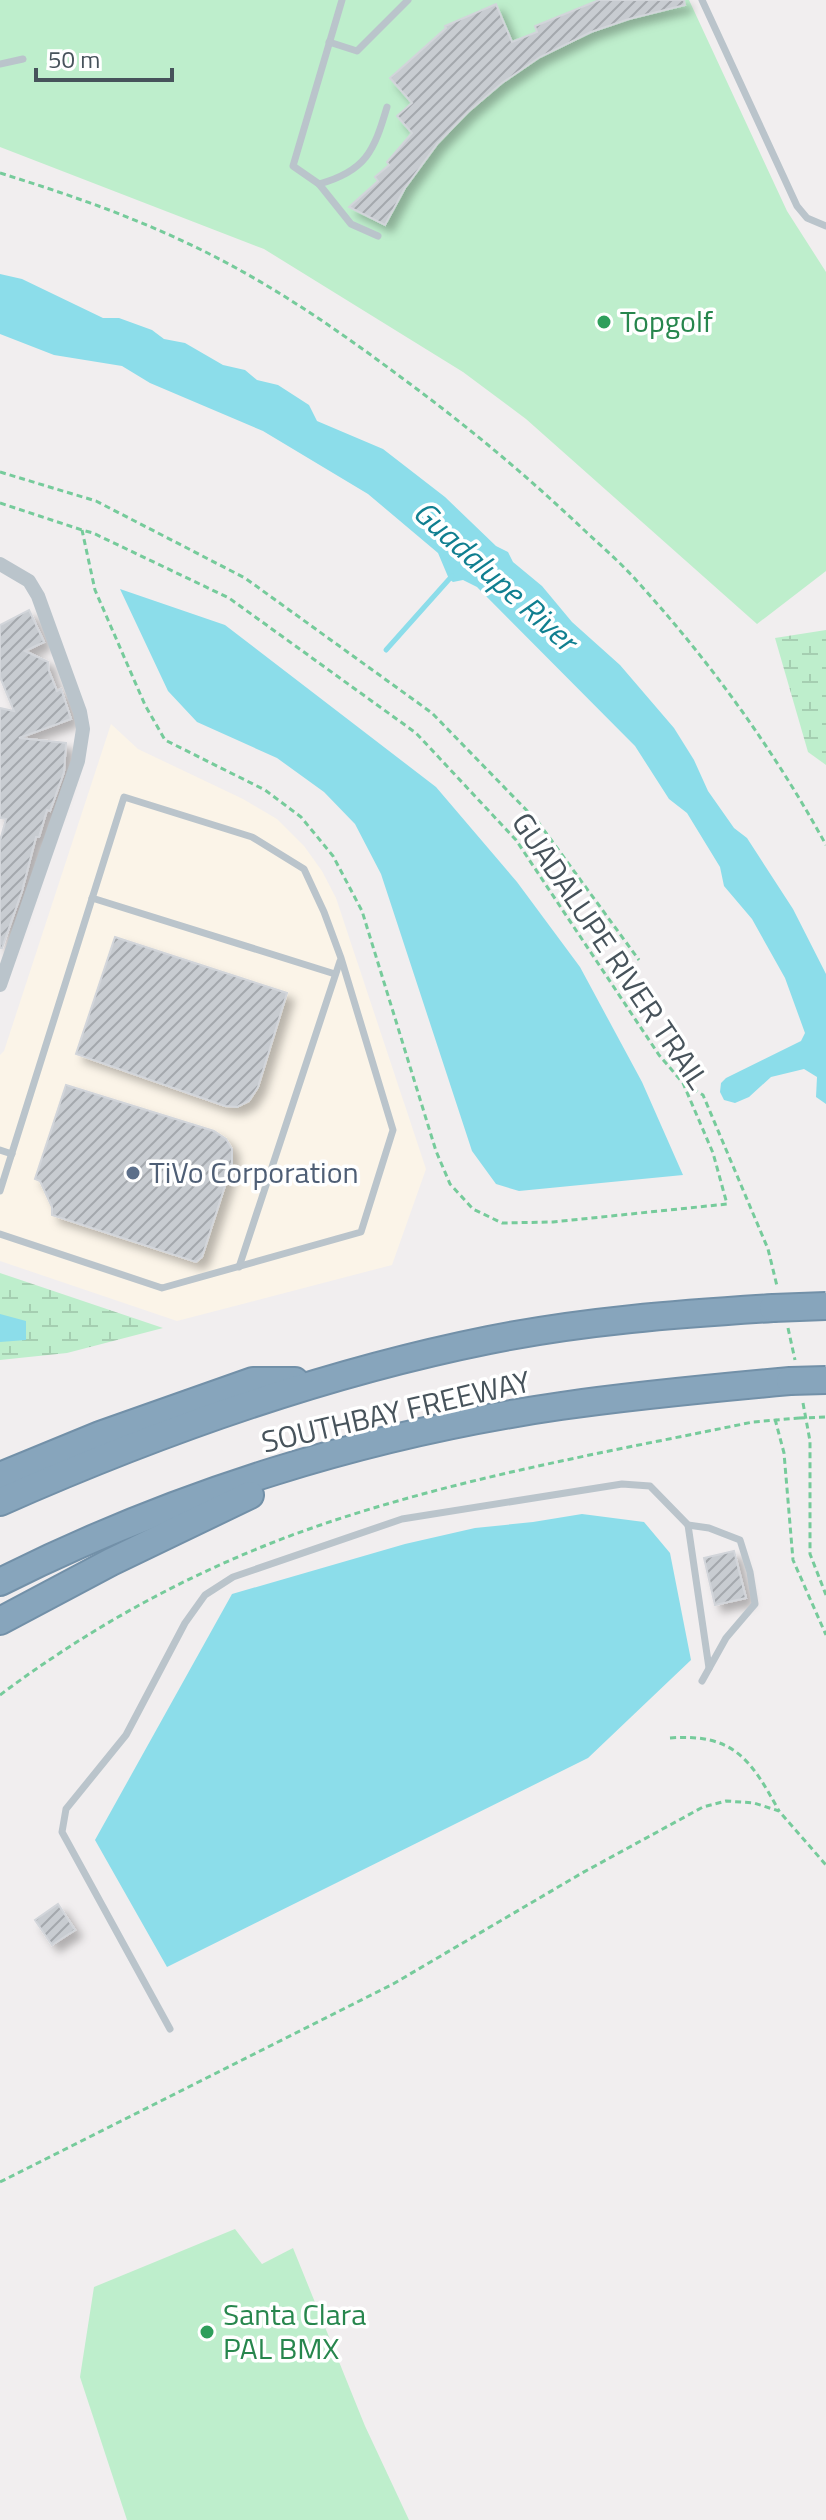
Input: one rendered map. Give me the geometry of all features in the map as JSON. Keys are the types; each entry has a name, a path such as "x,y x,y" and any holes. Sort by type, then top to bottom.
{"highway":[{"name":"SOUTHBAY FREEWAY","path":"0,1502 102,1456 210,1416 430,1353 541,1331 645,1317 826,1306"},
{"path":"0,1476 100,1435 253,1381 327,1380"},
{"name":"SOUTHBAY FREEWAY","path":"0,1582 128,1524 239,1483 344,1452 449,1426 559,1406 674,1392 826,1380"},
{"path":"0,1621 111,1562 344,1452"}],"street":[{"path":"0,564 29,581 38,596 83,729 78,761 0,985"}],"lane":[{"path":"342,0 293,166 319,184 351,224 378,236"},
{"path":"329,42 357,51 408,0"},
{"path":"702,0 797,206 807,218 826,226"},
{"path":"0,64 23,59"},
{"path":"319,184 342,178 364,160 376,145 387,107"},
{"path":"0,1191 124,797 252,837 304,869 341,958 393,1130 361,1232 162,1288 0,1234"},
{"path":"92,898 335,974"},
{"path":"239,1267 341,958"},
{"path":"0,1150 12,1154"},
{"path":"170,2029 62,1832 66,1809 126,1735 185,1623 205,1595 233,1577 402,1519 622,1484 650,1486 688,1525 709,1668"},
{"path":"688,1525 709,1528 740,1540 750,1572 755,1604 726,1638 702,1681"}],"path":[{"path":"0,173 91,201 188,244 269,287 358,345 454,416 542,490 635,578 722,683 803,802 826,845"},
{"path":"0,472 96,501 245,578 432,713 538,822 639,960"},
{"name":"GUADALUPE RIVER TRAIL","path":"0,503 82,530 229,598 416,733 516,840 659,1055 683,1083 713,1153 727,1204 553,1222 502,1223 473,1209 450,1184 436,1151 362,911 333,856 301,817 265,790 165,740 145,705 95,590 82,530"},
{"path":"799,1418 826,1417"},
{"path":"775,1419 784,1453 793,1560 826,1635"},
{"path":"670,1738 697,1736 730,1747 755,1768 779,1811 826,1865"},
{"path":"0,2182 393,1984 582,1873 703,1807 726,1801 754,1803 779,1811"}],"shaded area":[{"path":"111,724 138,749 243,799 277,819 304,846 322,871 336,898 426,1169 392,1265 177,1321 0,1261 0,1055 4,1051"}],"green space":[{"name":"Topgolf","path":"0,0 689,0 787,211 826,272 826,571 757,624 526,419 463,372 264,249 0,147"},
{"path":"826,630 826,765 808,752 775,638"},
{"path":"0,1273 163,1328 67,1353 0,1360"},
{"name":"Santa Clara PAL BMX","path":"235,2229 262,2264 293,2248 365,2426 409,2520 127,2520 80,2377 94,2287"}],"water":[{"name":"Guadalupe River","path":"0,274 22,279 103,318 119,318 152,330 164,339 185,343 223,365 245,370 257,380 278,385 309,405 317,421 383,449 445,497 542,586 572,622 620,665 674,728 694,760 708,791 734,828 747,838 793,909 826,974 826,1104 816,1097 817,1077 804,1069 771,1077 749,1097 735,1103 724,1100 720,1092 721,1083 726,1078 801,1041 805,1033 785,978 752,919 724,886 720,867 687,813 669,799 635,746 477,587 463,580 453,582 449,579 438,553 368,494 263,431 150,383 122,366 54,355 0,334"},
{"path":"120,589 225,625 436,787 517,882 580,967 642,1082 683,1175 519,1191 496,1184 472,1151 381,874 355,824 324,792 277,758 197,722 168,691"},
{"path":"0,1314 26,1321 26,1340 0,1342"},
{"path":"582,1514 644,1522 670,1553 691,1660 588,1758 167,1967 95,1840 232,1594 405,1544 475,1528"}],"building":[{"path":"599,0 684,0 685,5 591,32 540,57 502,83 438,143 405,188 385,225 349,207 378,181 375,177 389,165 387,162 412,133 397,116 412,103 390,78 445,26 496,4 512,42 537,32 535,26"},
{"path":"29,610 44,642 25,651 48,662 57,691 61,689 71,719 19,738 66,743 64,772 39,837 36,837 22,891 0,948 0,841 6,819 0,818 0,708 14,711 0,677 0,625"},
{"name":"TiVo Corporation","path":"115,937 287,993 258,1087 249,1101 237,1107 225,1106 76,1054"},
{"name":"TiVo Corporation","path":"66,1085 214,1131 226,1139 232,1149 232,1164 202,1257 196,1262 52,1215 52,1207 40,1181 35,1179"},
{"path":"734,1551 746,1598 715,1605 704,1558"},
{"path":"58,1904 75,1930 52,1945 35,1920"}],"waterway":[{"name":"Guadalupe River","path":"386,650 452,576"}],"place":[{"name":"Topgolf","path":"604,322"},
{"name":"TiVo Corporation","path":"133,1173"},
{"name":"Santa Clara PAL BMX","path":"207,2332"}]}
